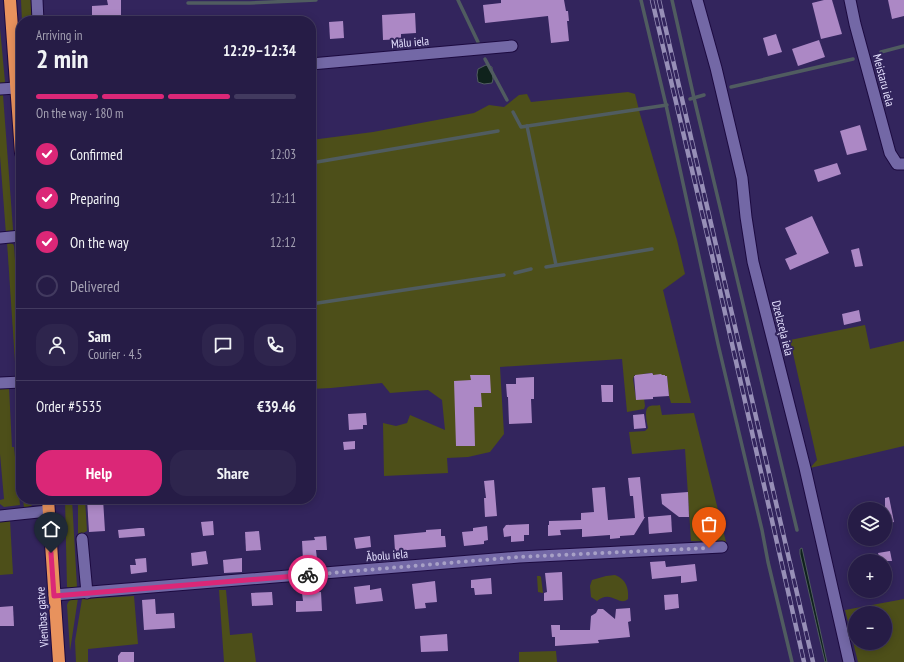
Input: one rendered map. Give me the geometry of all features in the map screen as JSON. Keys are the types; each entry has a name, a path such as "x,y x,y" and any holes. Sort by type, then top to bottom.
{"highway":[{"path":"10,0 16,46"},
{"name":"Vienības gatve","path":"48,505 59,662"}],"street":[{"path":"37,0 38,16"},
{"name":"Dzelzceļa iela","path":"697,0 716,68 742,178 753,262 805,468 849,662"},
{"name":"Meistaru iela","path":"850,0 855,24 890,153 901,164"},
{"name":"Mālu iela","path":"316,64 512,46"},
{"path":"0,88 16,88"},
{"path":"0,238 16,236"},
{"path":"0,383 16,382"},
{"path":"0,516 48,505"},
{"path":"82,539 87,593"},
{"name":"Ābolu iela","path":"54,596 518,557 722,547"}],"shaded area":[{"path":"21,0 32,0 33,16 22,16"},
{"path":"0,28 5,82 0,86"},
{"path":"486,65 492,67 493,79 492,83 484,84 478,82 477,75 478,69"},
{"path":"0,92 3,95 13,229 13,231 6,234 0,156"},
{"path":"628,92 635,94 677,240 685,274 663,290 691,403 671,403 667,377 665,375 654,378 652,373 635,375 633,379 636,399 644,398 645,406 644,409 627,412 622,359 500,367 504,434 490,452 468,457 447,458 448,473 384,476 383,423 396,426 407,423 410,415 445,430 442,400 428,390 390,393 382,383 316,389 316,139 373,132 474,113 489,105 504,107 519,95 527,94 531,102"},
{"path":"7,242 13,244 14,246 16,274 16,377"},
{"path":"865,325 870,349 904,341 904,446 810,468 817,460 790,340"},
{"path":"0,387 9,387 12,447 14,447 16,466 16,504 20,505 4,507 0,504 0,500 4,499 0,454"},
{"path":"660,405 662,415 694,413 726,542 691,541 685,449 632,454 629,432 645,431 648,428 646,416 648,407"},
{"path":"24,504 33,504 31,506 24,508"},
{"path":"65,504 72,504 77,587 76,589 71,589 67,587"},
{"path":"78,504 85,504 87,531 78,536"},
{"path":"0,520 10,520 13,574 0,575"},
{"path":"802,548 827,662 825,662 800,554 800,549"},
{"path":"615,575 622,579 626,584 628,599 621,601 611,597 606,597 597,601 591,597 590,586 592,580"},
{"path":"537,576 541,577 543,593 538,592"},
{"path":"219,590 226,590 230,635 252,633 256,662 224,662"},
{"path":"134,596 138,644 88,649 88,662 76,662 75,641 82,599"},
{"path":"78,598 70,651 67,605 71,600"},
{"path":"904,599 904,662 858,662 855,650 892,650 892,606 866,606"},
{"path":"848,609 848,622 845,610"},
{"path":"556,651 557,662 519,662 519,652"}],"building":[{"path":"107,0 121,0 121,16 92,16 92,6 108,5"},
{"path":"501,0 564,0 566,11 568,11 569,21 567,21 569,41 551,43 548,16 485,23 483,5 501,3"},
{"path":"832,0 842,34 821,39 812,3"},
{"path":"888,0 904,0 904,16 892,19"},
{"path":"415,13 416,33 401,34 401,39 383,40 382,15"},
{"path":"343,21 344,38 330,39 329,22"},
{"path":"776,34 782,52 768,56 763,38"},
{"path":"819,40 825,57 798,66 792,49"},
{"path":"860,125 867,150 847,155 840,131"},
{"path":"837,163 841,174 818,182 814,170"},
{"path":"812,216 829,253 790,270 785,259 797,254 785,228"},
{"path":"859,248 863,266 855,267 851,250"},
{"path":"859,310 861,321 844,325 842,314"},
{"path":"652,373 653,375 661,374 667,376 669,396 636,400 634,376"},
{"path":"470,375 490,375 491,393 481,393 482,407 474,407 475,446 456,446 454,381 471,380"},
{"path":"534,377 534,399 531,399 532,423 509,424 506,384 516,384 516,378"},
{"path":"601,385 613,385 613,402 602,402"},
{"path":"366,413 367,425 363,425 363,429 349,430 348,414"},
{"path":"644,414 646,428 634,429 633,415"},
{"path":"355,441 355,449 344,450 343,442"},
{"path":"640,477 645,517 634,535 620,536 620,538 610,539 610,535 582,537 582,529 560,530 561,535 548,536 549,521 581,520 581,513 594,512 592,488 605,487 608,520 635,518 633,496 630,496 628,478"},
{"path":"494,480 497,516 485,517 484,498 486,498 484,481"},
{"path":"688,492 689,517 679,517 662,504 661,494"},
{"path":"889,497 890,502 885,502 885,498"},
{"path":"87,504 103,504 105,531 89,532"},
{"path":"892,512 894,522 892,522"},
{"path":"671,515 672,532 649,534 648,517"},
{"path":"213,521 214,535 203,536 201,522"},
{"path":"529,524 529,535 524,535 524,541 511,542 511,536 504,537 503,529 506,525"},
{"path":"487,526 488,540 484,541 484,544 464,546 462,532 473,531 473,528"},
{"path":"144,528 145,536 119,538 118,530"},
{"path":"441,529 441,536 445,536 446,547 395,551 394,535"},
{"path":"259,531 261,550 246,551 245,532"},
{"path":"326,536 327,550 316,550 317,559 303,560 302,541 315,540 314,537"},
{"path":"370,536 371,547 356,549 354,538"},
{"path":"206,551 208,564 192,566 191,553"},
{"path":"890,551 891,554 878,554"},
{"path":"146,558 147,572 131,574 130,565 136,565 135,559"},
{"path":"242,558 242,572 224,573 223,560"},
{"path":"665,561 666,567 695,564 697,581 681,583 681,576 652,579 650,562"},
{"path":"562,572 563,600 544,601 544,593 547,592 545,573"},
{"path":"491,578 492,594 475,595 474,588 471,588 471,580"},
{"path":"435,581 437,602 425,603 426,608 415,609 412,584"},
{"path":"370,585 370,590 381,588 383,601 356,604 354,587"},
{"path":"272,592 273,605 252,606 251,593"},
{"path":"321,592 322,611 296,612 296,601 303,601 302,593"},
{"path":"678,594 679,608 665,610 664,595"},
{"path":"155,599 156,614 174,613 175,628 144,630 142,600"},
{"path":"13,606 14,626 0,626 0,607"},
{"path":"630,608 631,621 628,622 630,637 598,640 599,643 555,646 555,637 552,637 551,625 560,625 560,630 590,630 591,616 596,613 598,609 603,609 615,619 616,609"},
{"path":"447,634 448,651 421,652 420,636"},
{"path":"121,652 134,652 134,662 118,662 118,656"}],"waterway":[{"path":"188,3 250,3 316,0"},
{"path":"458,0 478,42"},
{"path":"641,0 666,105 718,344 792,662"},
{"path":"672,0 797,530"},
{"path":"881,52 904,46"},
{"path":"485,59 507,100"},
{"path":"731,87 853,59"},
{"path":"690,99 704,95"},
{"path":"513,112 521,127 667,105"},
{"path":"527,126 556,265"},
{"path":"316,162 498,131"},
{"path":"546,267 652,249"},
{"path":"515,273 531,269"},
{"path":"316,303 504,275"}],"railway":[{"path":"652,0 711,251 804,662"},
{"path":"659,0 813,662"}],"way so far":[{"path":"308,575 518,557 709,548"}],"route":[{"path":"51,553 54,596 308,575"}]}
